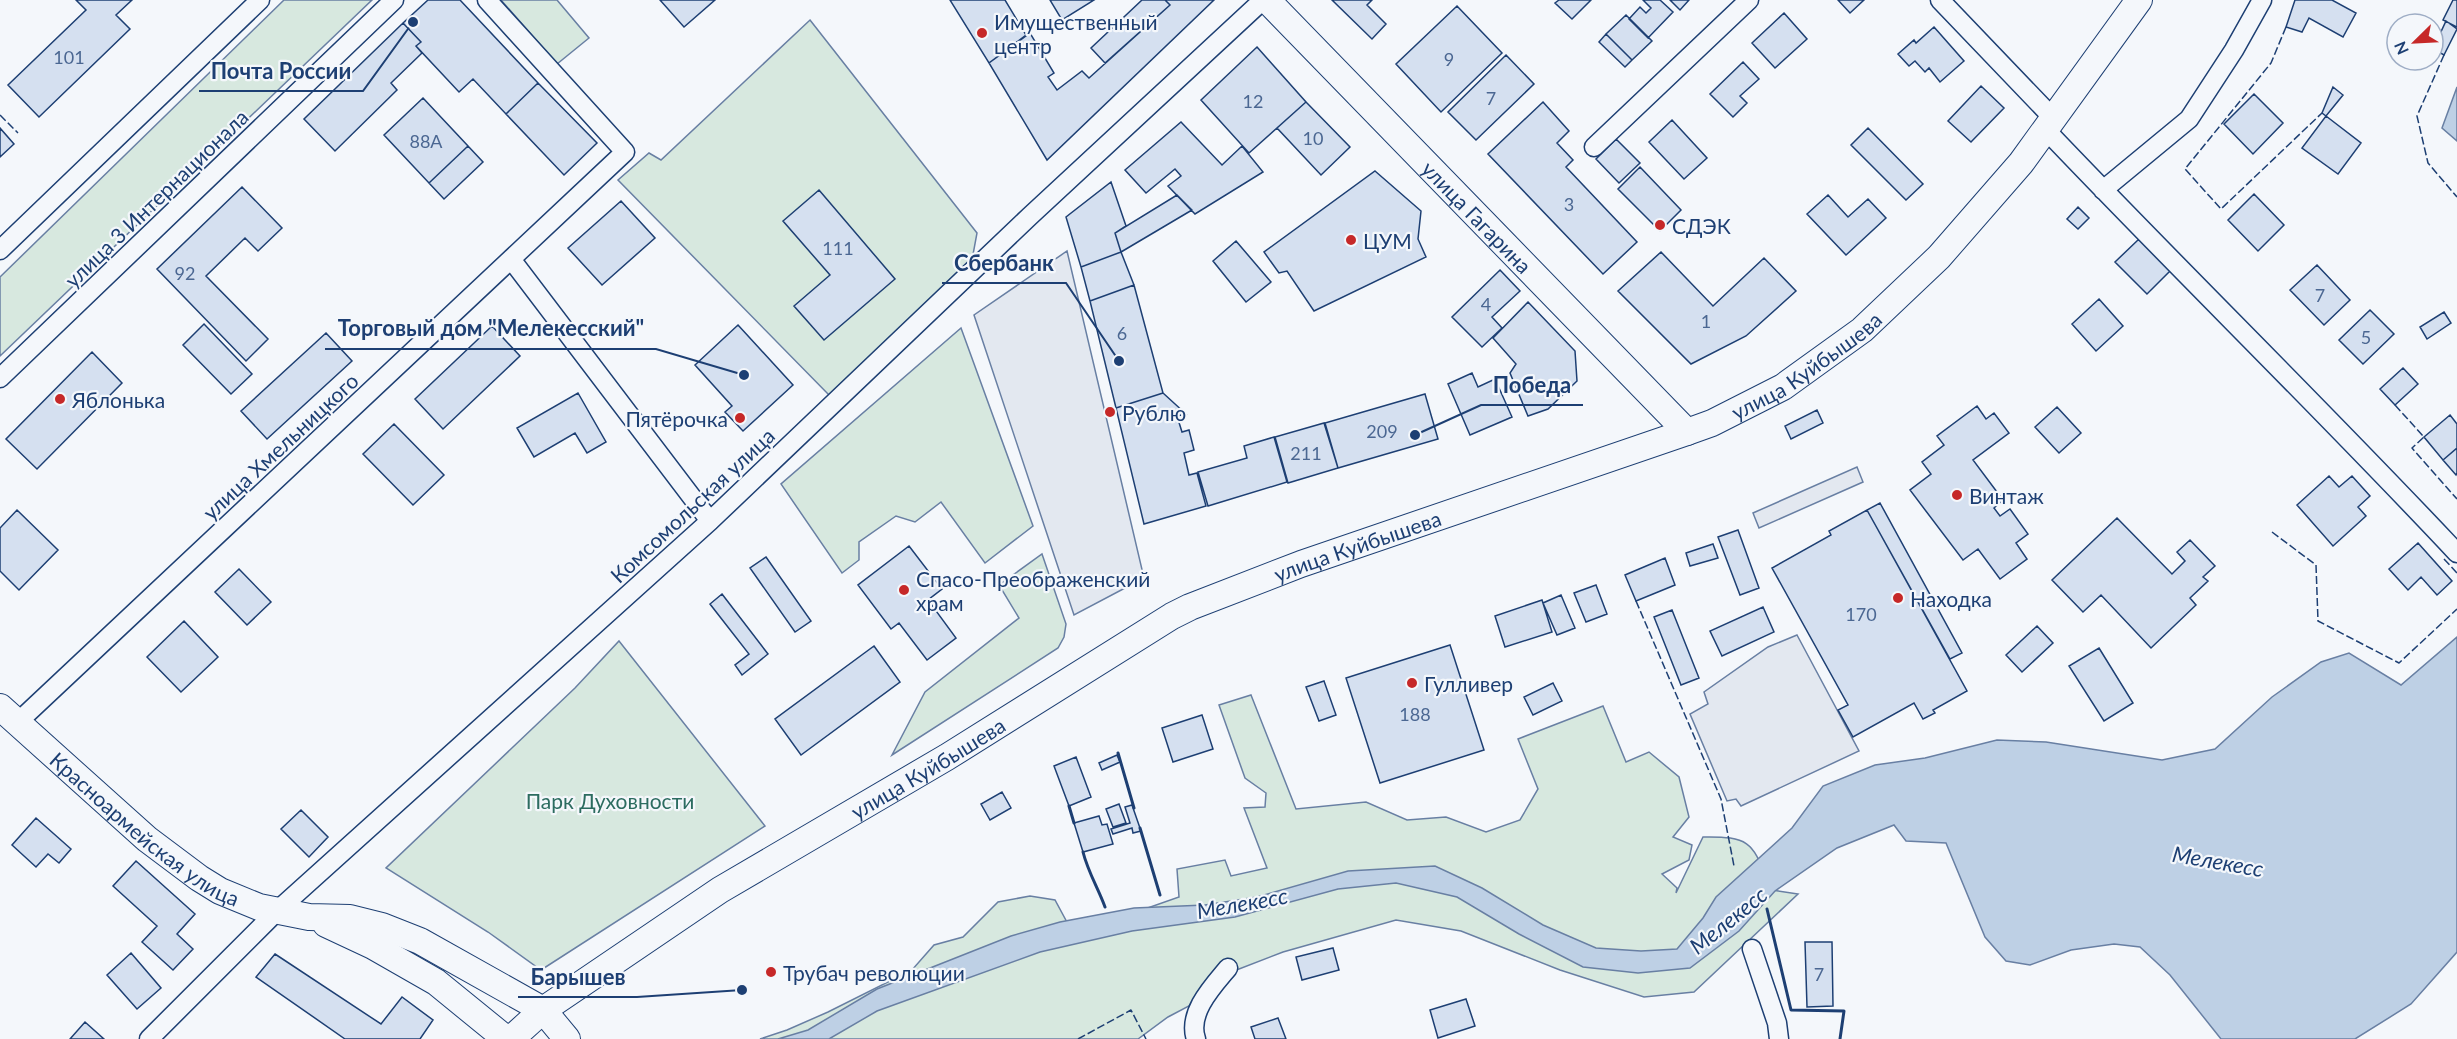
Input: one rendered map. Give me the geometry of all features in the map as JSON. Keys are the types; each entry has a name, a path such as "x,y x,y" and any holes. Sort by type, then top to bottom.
{"main road":[{"name":"улица Гагарина","path":"1265,0 1687,432"},
{"name":"улица Куйбышева","path":"511,1039 543,1010 720,890 947,757 1107,656 1190,607 1301,564 1712,423 1783,387 1862,330 1939,257 2021,163 2139,0"},
{"name":"Красноармейская улица","path":"5,714 147,839 199,878 240,901 309,917 350,918 382,926 420,941 543,1010"},
{"name":"Красноармейская улица","path":"309,917 373,946 436,982 506,1039"},
{"path":"543,1010 567,1039"}],"street":[{"path":"0,250 260,0"},
{"name":"улица 3 Интернационала","path":"0,378 394,0"},
{"name":"улица Хмельницкого","path":"5,714 511,259 625,152 487,0"},
{"name":"Комсомольская улица","path":"148,1039 278,910 710,521 1023,224 1265,0"},
{"path":"1594,147 1749,0"},
{"path":"1940,0 2049,123 2103,190 2367,457 2457,553"},
{"path":"2103,190 2189,119 2234,50 2262,0"},
{"path":"511,259 710,521"},
{"path":"1752,949 1777,1023 1779,1039"},
{"path":"1196,1039 1193,1030 1204,996 1228,968"}],"green space":[{"path":"284,0 372,0 0,356 0,277"},
{"path":"501,0 557,0 589,38 557,64"},
{"path":"810,20 977,233 972,260 829,395 618,180 649,153 661,160"},
{"path":"961,328 1033,526 985,563 941,502 915,522 896,516 859,542 859,560 842,573 781,484"},
{"path":"1042,554 1066,624 1064,637 1058,648 892,755 925,692 1019,618 999,585"},
{"name":"Парк Духовности","path":"619,641 765,826 541,970 488,932 386,868 575,688"},
{"path":"1251,695 1296,809 1366,802 1407,820 1446,817 1486,832 1520,820 1538,789 1518,739 1603,706 1626,762 1649,752 1679,777 1689,817 1673,837 1692,845 1689,860 1662,874 1677,888 1676,893 1703,837 1720,837 1742,841 1750,846 1772,890 1798,894 1694,992 1644,997 1560,970 1461,931 1396,920 1283,952 1221,976 1189,1006 1168,1017 1138,1039 760,1039 828,1012 912,970 934,945 963,937 998,902 1030,896 1055,900 1068,924 1122,917 1179,897 1177,869 1225,860 1231,876 1267,868 1244,808 1265,807 1266,793 1245,778 1219,705"}],"shaded area":[{"path":"1067,251 1144,578 1074,615 974,315"},
{"path":"1857,467 1863,482 1759,528 1753,513"},
{"path":"1797,635 1859,751 1741,806 1736,799 1727,801 1690,714 1708,704 1704,692 1768,647"}],"water":[{"path":"2457,87 2457,141 2442,128"},
{"name":"Мелекесс","path":"2457,637 2457,952 2411,1004 2355,1039 2221,1039 2170,975 2140,947 2114,944 2071,950 2030,965 2006,961 1985,937 1946,843 1906,841 1894,825 1837,848 1775,891 1739,931 1690,968 1638,973 1583,967 1519,934 1457,897 1396,883 1338,889 1235,917 1132,931 1040,952 877,1011 829,1039 778,1039 808,1030 877,989 1011,936 1060,922 1134,908 1205,905 1257,897 1348,871 1435,866 1482,888 1543,925 1596,948 1641,951 1677,949 1703,918 1716,897 1792,828 1823,786 1875,765 1925,758 1997,740 2046,742 2162,760 2215,749 2272,697 2321,662 2349,653 2401,685"}],"building":[{"path":"76,0 132,0 116,15 130,29 39,117 8,85 86,10"},
{"path":"428,0 460,0 538,83 506,114 473,79 459,92 416,46 421,42 403,23"},
{"path":"660,0 715,0 684,27"},
{"path":"950,0 1005,0 1026,35 989,63"},
{"path":"1050,0 1094,0 1062,20"},
{"path":"1142,0 1165,0 1170,5 1105,63 1091,48"},
{"path":"1165,0 1214,0 1047,160 989,63 1030,33 1054,73 1048,77 1057,90 1082,71 1089,78 1170,5"},
{"path":"1332,0 1372,0 1367,5 1386,24 1372,39"},
{"path":"1559,0 1591,0 1572,19 1555,3"},
{"path":"1643,0 1660,0 1673,12 1648,38 1629,19 1640,7 1646,13 1651,8"},
{"path":"1670,0 1689,0 1680,10"},
{"path":"1838,0 1864,0 1850,13"},
{"path":"2295,0 2332,0 2356,13 2343,37 2309,18 2302,32 2286,27"},
{"path":"2453,0 2457,0 2457,27 2445,21"},
{"path":"1457,6 1502,53 1441,112 1396,64"},
{"path":"1784,13 1807,39 1775,68 1752,43"},
{"path":"1626,15 1652,41 1632,60 1606,34"},
{"path":"2446,21 2457,29 2445,53"},
{"path":"403,23 421,42 416,46 422,53 391,83 397,90 335,151 304,119"},
{"path":"1934,27 1964,61 1940,82 1929,68 1925,72 1915,61 1909,66 1898,54 1914,40 1916,43"},
{"path":"1606,34 1632,60 1625,67 1599,42"},
{"path":"1257,47 1306,102 1249,153 1201,100"},
{"path":"1506,55 1534,84 1476,140 1448,112"},
{"path":"1743,62 1759,79 1740,96 1747,103 1733,117 1710,94"},
{"path":"538,83 597,143 564,175 506,114"},
{"path":"1981,86 2004,108 1971,142 1948,121"},
{"path":"2333,87 2343,95 2326,116 2322,113"},
{"path":"2254,94 2283,123 2253,154 2224,124"},
{"path":"423,98 468,146 429,183 384,135"},
{"path":"1306,102 1350,147 1321,175 1277,128"},
{"path":"1543,102 1569,131 1557,143 1573,160 1566,167 1637,242 1603,274 1488,154"},
{"path":"2326,116 2361,143 2338,174 2302,148"},
{"path":"1672,120 1707,158 1684,179 1649,142"},
{"path":"1181,122 1222,165 1242,146 1263,172 1195,214 1168,186 1181,176 1175,169 1146,193 1125,170"},
{"path":"0,128 14,144 0,157"},
{"path":"1868,128 1923,184 1906,200 1851,145"},
{"path":"1616,139 1640,163 1619,183 1596,159"},
{"path":"468,146 483,162 444,199 429,183"},
{"path":"1640,167 1681,210 1660,231 1618,189"},
{"name":"ЦУМ","path":"1375,171 1421,211 1418,239 1426,257 1314,311 1287,271 1279,273 1264,252"},
{"path":"1111,182 1126,226 1115,233 1121,252 1081,267 1066,217"},
{"path":"242,187 282,228 258,251 245,238 206,276 268,339 246,361 157,269"},
{"path":"819,190 895,279 824,340 794,306 830,275 783,221"},
{"path":"2254,194 2284,225 2258,251 2228,220"},
{"path":"1177,195 1192,210 1121,252 1115,233"},
{"path":"1828,195 1848,217 1868,199 1886,218 1846,255 1807,214"},
{"path":"621,201 655,238 602,285 568,248"},
{"path":"2078,207 2089,218 2078,229 2067,219"},
{"path":"2139,239 2170,271 2147,294 2115,262"},
{"path":"1236,241 1271,282 1246,302 1213,261"},
{"path":"1121,252 1134,285 1090,301 1081,267"},
{"path":"1661,252 1713,306 1764,258 1796,291 1746,336 1691,364 1618,291"},
{"path":"2317,265 2350,300 2324,325 2290,290"},
{"path":"1500,270 1520,291 1492,317 1502,328 1482,347 1452,317"},
{"path":"1134,285 1163,393 1116,408 1090,301"},
{"path":"2099,299 2123,326 2096,351 2072,324"},
{"path":"1528,302 1575,351 1577,381 1548,409 1528,416 1510,373 1516,364 1493,338"},
{"path":"2370,310 2394,334 2363,364 2339,340"},
{"path":"2444,312 2451,323 2427,339 2420,327"},
{"path":"204,324 252,374 231,394 183,345"},
{"path":"738,325 793,385 743,431 725,412 732,406 695,365"},
{"path":"492,326 520,356 443,429 415,399"},
{"path":"326,333 352,361 267,439 241,411"},
{"path":"92,352 122,383 37,469 6,439"},
{"path":"2403,368 2418,384 2395,405 2380,389"},
{"path":"1472,373 1478,387 1495,379 1512,417 1470,435 1448,384"},
{"path":"578,393 606,442 587,453 575,433 534,457 517,428"},
{"path":"1163,393 1186,414 1177,416 1182,432 1189,430 1194,450 1184,453 1189,475 1197,473 1206,506 1144,524 1116,408"},
{"path":"1425,394 1438,439 1338,468 1325,423"},
{"name":"Винтаж","path":"1977,406 1986,419 1994,413 2009,433 1973,460 2003,500 1994,508 2000,516 2010,509 2028,534 2016,543 2027,559 2000,579 1978,549 1963,560 1910,490 1931,474 1922,462 1944,445 1937,436"},
{"path":"2057,407 2081,433 2059,453 2035,427"},
{"path":"1817,410 1823,423 1791,439 1785,426"},
{"path":"2450,415 2457,424 2457,448 2443,460 2424,437"},
{"path":"1324,423 1338,468 1288,483 1275,437"},
{"path":"394,424 444,475 413,505 363,454"},
{"path":"1274,437 1287,482 1208,506 1198,472 1247,458 1244,446"},
{"path":"2457,448 2457,473 2456,475 2443,460"},
{"path":"2329,476 2339,487 2352,476 2370,496 2358,507 2366,516 2333,546 2297,505"},
{"path":"1880,503 1962,653 1950,659 1867,510"},
{"path":"17,510 58,550 19,590 0,571 0,528"},
{"path":"1867,510 1967,691 1933,710 1935,713 1923,719 1914,703 1853,737 1838,710 1848,705 1772,568 1831,535 1829,531"},
{"path":"2117,518 2172,574 2185,561 2177,552 2190,540 2215,566 2203,577 2208,581 2190,598 2196,605 2151,648 2101,595 2083,612 2052,580"},
{"path":"1738,530 1759,588 1740,595 1718,537"},
{"path":"2418,543 2452,581 2437,595 2421,577 2408,590 2389,569"},
{"path":"1713,544 1718,558 1690,566 1686,553"},
{"path":"909,546 942,589 928,600 956,638 927,660 899,623 891,629 858,585"},
{"path":"766,557 811,621 795,632 750,568"},
{"path":"1665,558 1675,585 1636,601 1625,575"},
{"path":"239,569 271,602 247,625 215,592"},
{"path":"1596,585 1607,614 1586,622 1574,593"},
{"path":"722,594 768,654 742,675 735,665 749,654 710,604"},
{"path":"1561,595 1575,628 1557,635 1543,603"},
{"path":"1542,600 1552,632 1505,647 1495,616"},
{"path":"1763,607 1774,632 1722,656 1710,631"},
{"path":"1672,610 1699,678 1681,685 1654,617"},
{"path":"184,621 218,657 181,692 147,657"},
{"path":"2037,626 2053,643 2022,672 2006,655"},
{"path":"1450,645 1484,750 1380,783 1346,678"},
{"path":"874,646 900,682 801,755 775,719"},
{"path":"2099,648 2133,703 2104,721 2069,666"},
{"path":"1324,681 1336,715 1319,721 1306,687"},
{"path":"1553,683 1562,701 1533,715 1524,697"},
{"path":"1202,715 1213,749 1173,762 1162,728"},
{"path":"1117,755 1120,762 1102,770 1099,763"},
{"path":"1076,757 1091,797 1069,806 1054,766"},
{"path":"1002,792 1011,808 990,820 981,804"},
{"path":"1119,804 1126,823 1113,827 1106,809"},
{"path":"1132,805 1141,831 1133,833 1132,828 1113,834 1111,829 1130,823 1125,807"},
{"path":"301,810 328,837 309,857 281,829"},
{"path":"1099,816 1102,825 1107,824 1113,844 1083,852 1074,823"},
{"path":"36,818 71,849 59,863 48,854 36,867 12,845"},
{"path":"136,861 195,914 177,934 193,949 173,970 142,942 157,926 113,886"},
{"path":"1805,942 1832,942 1833,1006 1807,1007"},
{"path":"1333,948 1339,970 1302,980 1296,957"},
{"path":"131,953 161,988 137,1009 107,975"},
{"path":"275,954 381,1024 402,997 433,1020 420,1039 345,1039 256,977"},
{"path":"1466,999 1475,1026 1438,1038 1430,1010"},
{"path":"1278,1018 1286,1039 1255,1039 1251,1027"},
{"path":"85,1022 104,1039 70,1039"}],"fence":[{"path":"2286,27 2271,63 2185,169 2221,209 2322,113"},
{"path":"2436,72 2417,116 2428,163 2457,197"},
{"path":"0,115 18,133"},
{"path":"2395,405 2424,437 2412,448 2457,499"},
{"path":"2272,532 2316,565 2318,621 2399,663 2457,609"},
{"path":"2444,559 2457,573"},
{"path":"1636,601 1721,799 1734,866"},
{"path":"1078,1039 1131,1010 1146,1039"}],"wall":[{"path":"1118,753 1134,808"},
{"path":"1069,806 1074,823"},
{"path":"1140,828 1160,895"},
{"path":"1083,852 1105,907"},
{"path":"1767,909 1791,1010 1844,1011 1840,1039"}],"place":[{"name":"Почта России","path":"413,22"},
{"name":"Имущественный центр","path":"982,33"},
{"name":"СДЭК","path":"1660,225"},
{"name":"ЦУМ","path":"1351,240"},
{"name":"Сбербанк","path":"1119,361"},
{"name":"Торговый дом \"Мелекесский\"","path":"744,375"},
{"name":"Яблонька","path":"60,399"},
{"name":"Рублю","path":"1110,412"},
{"name":"Пятёрочка","path":"740,418"},
{"name":"Победа","path":"1415,435"},
{"name":"Винтаж","path":"1957,495"},
{"name":"Спасо-Преображенский храм","path":"904,590"},
{"name":"Находка","path":"1898,598"},
{"name":"Гулливер","path":"1412,683"},
{"name":"Трубач революции","path":"771,972"},
{"name":"Барышев","path":"742,990"}]}
